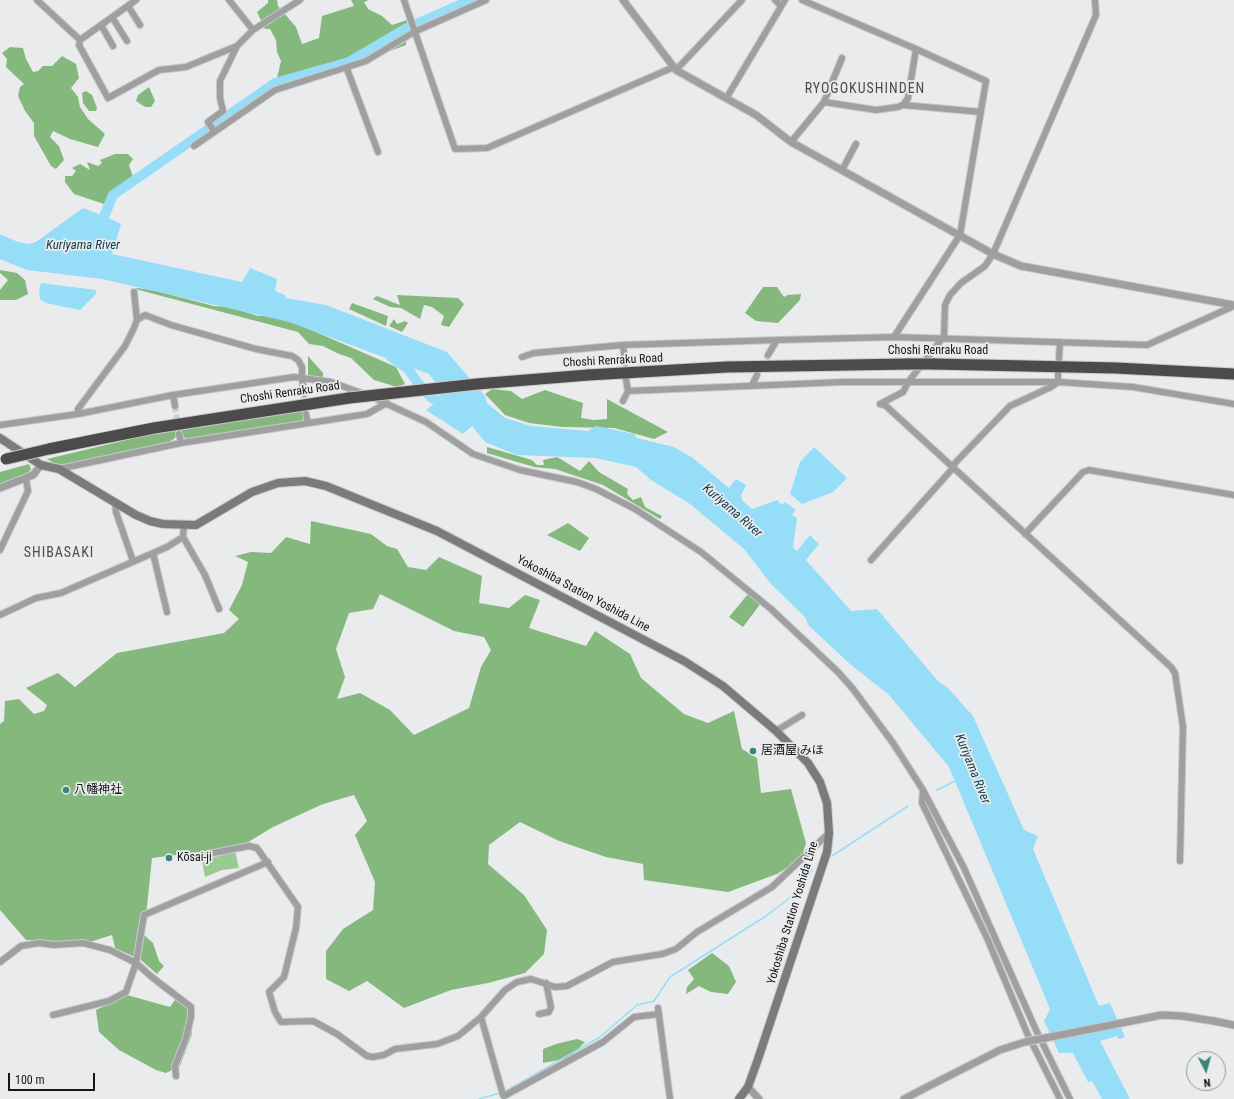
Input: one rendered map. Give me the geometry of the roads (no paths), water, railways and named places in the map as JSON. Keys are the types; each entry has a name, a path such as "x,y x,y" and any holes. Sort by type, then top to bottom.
{"highway":[{"name":"Choshi Renraku Road","path":"3,460 49,449 154,428 349,398 588,374 734,367 934,364 1109,368 1234,374"}],"main road":[{"name":"Yokoshiba Station Yoshida Line","path":"0,438 41,465 59,469 115,504 150,522 196,525 252,492 278,482 305,481 326,486 437,531 684,661 723,686 776,731 808,763 820,782 827,803 829,832 827,852 748,1087 739,1099"}],"street":[{"path":"36,0 80,40 79,44 108,98 159,70 186,67 237,46"},
{"path":"80,40 136,0"},
{"path":"228,0 253,30"},
{"path":"214,131 208,122 223,110 220,98 220,81 237,46 253,30 300,0"},
{"path":"404,0 455,149 487,148 675,69 742,0"},
{"path":"194,146 275,90 347,69 366,61 414,32 486,0"},
{"path":"623,0 675,69 727,97 756,115 791,142 993,254 1021,266 1234,305"},
{"path":"775,0 781,6"},
{"path":"727,97 785,0"},
{"path":"802,0 986,81 960,235 894,338"},
{"path":"1095,0 1096,15 993,254 985,266 961,283 950,295 945,305 945,331 942,340 909,381 903,392 880,404 886,406 1171,667 1175,673 1183,727 1180,861"},
{"path":"128,6 140,25"},
{"path":"112,17 127,41"},
{"path":"102,24 113,46"},
{"path":"824,102 876,110 898,108 903,105 908,98 916,49"},
{"path":"791,142 824,102 842,58"},
{"path":"347,69 378,152"},
{"path":"903,105 981,112"},
{"path":"842,170 856,144"},
{"path":"78,414 78,408 125,346 137,320 134,292"},
{"path":"522,357 541,352 623,345 777,340 894,338 1148,345 1234,305"},
{"path":"137,320 145,315 177,327 256,349 292,356 298,360 302,367 304,394"},
{"path":"768,355 777,340"},
{"path":"1059,358 1060,342"},
{"path":"623,345 625,363"},
{"path":"1058,374 1058,382"},
{"path":"752,385 757,375"},
{"path":"0,425 78,414 173,395 287,378 302,378 331,382 387,403 426,422 473,454 520,470 577,482 596,489 635,509 702,552 771,609 838,672 853,689 893,743 923,790 964,868 1036,1030 1070,1099"},
{"path":"623,401 628,391 626,379"},
{"path":"628,391 752,385 909,381 1058,382 1133,388 1234,404"},
{"path":"871,560 953,468 955,463 1010,406 1051,387 1058,382"},
{"path":"173,395 175,406"},
{"path":"59,469 181,443 367,414 387,403"},
{"path":"306,414 308,423"},
{"path":"179,434 181,443"},
{"path":"0,488 26,479 33,475 41,465"},
{"path":"1025,534 1083,472 1089,470 1234,495"},
{"path":"0,550 28,491 26,479"},
{"path":"115,504 116,512 133,561"},
{"path":"184,525 183,537 205,575 219,610"},
{"path":"0,615 36,598 61,593 153,553 183,537"},
{"path":"153,553 167,612"},
{"path":"776,731 802,714"},
{"path":"923,790 922,803 987,938 1027,1033 1060,1099"},
{"path":"208,854 249,846 258,848 298,907 296,928 284,977 269,992 275,1012 281,1022 313,1021 337,1034 367,1056 373,1057 384,1055 395,1049 450,1040 464,1032 481,1017 500,994 517,982 532,979 555,987 567,986 613,962 662,954 676,949 697,932 772,887 829,832"},
{"path":"54,1015 109,1001 126,992 136,963 144,915 268,862"},
{"path":"0,962 21,946 39,943 54,945 84,943 110,950 136,963 191,1007 192,1017 175,1066 176,1076"},
{"path":"539,1014 549,1012 551,1007 546,983"},
{"path":"481,1017 503,1094 603,1042 634,1017 658,1011 670,1099"},
{"path":"904,1099 1000,1050 1032,1040 1162,1015 1182,1016 1234,1025"},
{"path":"748,1087 759,1099"}],"water":[{"name":"Kuriyama River","path":"83,208 101,215 103,211 108,213 108,218 121,224 112,254 242,282 250,268 277,279 275,291 285,295 286,298 326,305 447,352 485,396 487,403 505,418 531,426 588,431 596,426 634,434 637,438 674,447 693,458 729,488 736,479 746,485 741,495 742,500 752,509 777,500 782,505 785,502 796,510 792,515 797,518 793,548 797,551 810,535 819,544 806,560 851,611 877,609 938,681 948,688 973,716 1024,830 1038,836 1033,849 1099,1006 1110,1003 1125,1037 1119,1039 1117,1036 1100,1041 1130,1099 1102,1099 1092,1081 1088,1082 1073,1053 1059,1053 1044,1021 1050,1009 949,767 889,695 850,664 809,626 805,617 770,583 745,550 690,504 651,480 636,467 596,458 517,455 485,442 472,426 463,434 426,410 439,400 440,389 429,374 289,322 102,279 27,270 0,259 0,234 18,242 29,244 36,242"},
{"path":"41,283 96,290 96,294 80,310 46,303 40,299 39,291"},
{"path":"814,447 847,478 833,492 802,504 790,494 800,462"}],"waterway":[{"path":"101,224 113,195 275,83 349,62 405,29 471,0"},
{"name":"Kuriyama River","path":"391,357 408,369 417,382 431,397 448,408"},
{"path":"937,790 955,781"},
{"path":"832,856 908,806"},
{"path":"504,1092 600,1037 637,1005 654,1001 670,977 766,916 796,893 812,870"},
{"path":"479,1099 500,1093"}],"tunnel":[{"path":"757,375 768,355"},
{"path":"175,406 178,426"}],"place":[{"name":"居酒屋 みほ","path":"753,751"},
{"name":"八幡神社","path":"66,790"},
{"name":"Kōsai-ji","path":"169,858"}],"district":[{"name":"RYOGOKUSHINDEN","path":"865,89"},
{"name":"SHIBASAKI","path":"59,553"}]}
